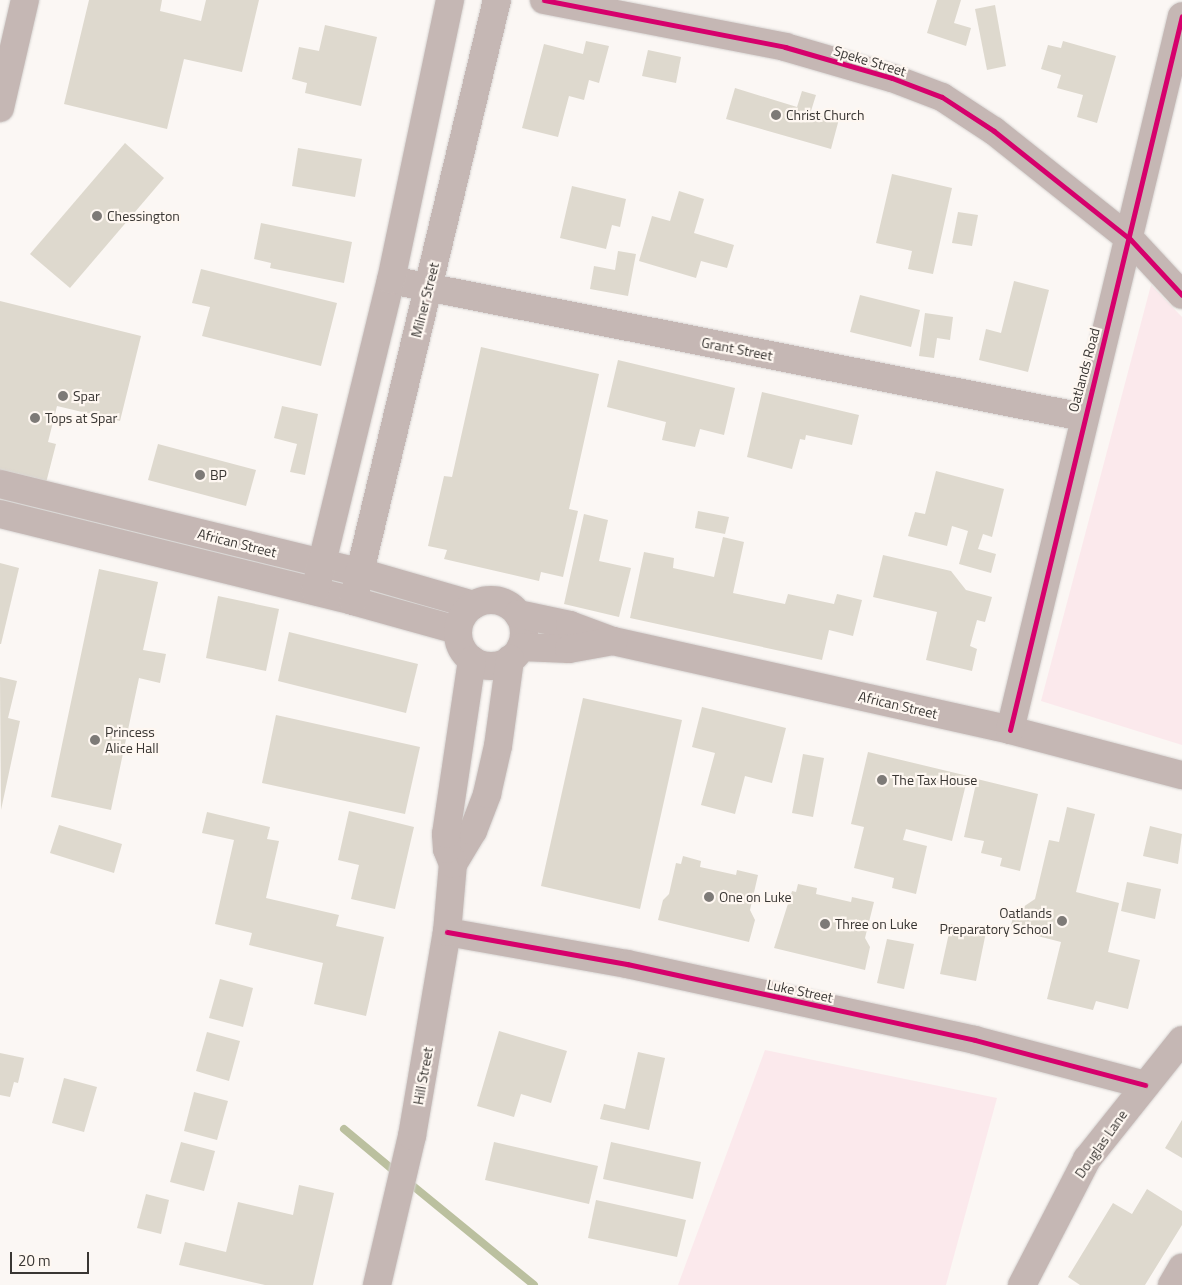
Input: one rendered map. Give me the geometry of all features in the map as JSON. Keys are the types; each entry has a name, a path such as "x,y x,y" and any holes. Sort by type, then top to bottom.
{"street":[{"path":"0,108 25,0"},
{"path":"315,592 391,280 450,0"},
{"name":"Milner Street","path":"353,601 497,0"},
{"name":"Speke Street","path":"544,0 785,47 892,78 942,96 994,131 1130,239 1182,295"},
{"name":"Oatlands Road","path":"1010,730 1083,417 1130,239 1182,16"},
{"name":"Grant Street","path":"391,280 1083,417"},
{"name":"African Street","path":"0,484 360,572 473,605"},
{"path":"0,514 353,601 457,630"},
{"path":"488,600 499,601 518,614 524,636 515,653 494,666 472,660 463,652 457,630 460,619 473,605 488,600"},
{"name":"African Street","path":"518,614 570,625 613,640 1010,730 1182,775"},
{"name":"African Street","path":"515,653 568,649 613,640"},
{"name":"Hill Street","path":"377,1285 412,1136 447,932 453,864 473,831 487,794 515,653"},
{"name":"Hill Street","path":"453,864 446,849 446,834 472,660"},
{"name":"Luke Street","path":"447,932 627,964 966,1038 1145,1085"},
{"name":"Douglas Lane","path":"1022,1285 1087,1159 1182,1040"},
{"path":"1172,1285 1182,1268"}],"shaded area":[{"path":"1151,285 1182,317 1182,745 1041,701"},
{"path":"765,1050 997,1098 946,1285 678,1285"}],"building":[{"path":"89,0 162,0 160,11 201,21 206,0 259,0 242,72 184,59 167,129 64,104"},
{"path":"937,0 961,0 954,23 971,28 966,46 927,33"},
{"path":"995,5 1006,66 987,70 975,9"},
{"path":"325,25 377,37 361,106 305,93 307,83 292,79 299,47 319,51"},
{"path":"586,41 609,46 599,83 589,80 584,100 569,96 558,137 522,128 544,44 583,54"},
{"path":"1063,41 1116,56 1097,123 1077,117 1083,95 1057,88 1061,75 1041,69 1048,45 1061,48"},
{"path":"648,50 681,57 676,83 642,76"},
{"name":"Christ Church","path":"735,88 797,107 802,91 816,95 811,111 839,119 831,149 726,119"},
{"name":"Chessington","path":"125,143 164,178 70,288 30,254"},
{"path":"298,148 362,159 355,197 292,186"},
{"path":"892,174 952,188 933,274 908,269 912,251 876,243"},
{"path":"572,186 626,199 620,227 612,225 606,249 560,238"},
{"path":"679,191 704,199 694,233 734,245 727,268 701,261 696,278 639,261 652,216 670,221"},
{"path":"958,212 978,215 972,246 952,243"},
{"path":"261,223 352,242 344,283 270,268 271,263 254,259"},
{"path":"618,251 636,254 628,296 590,289 594,266 615,270"},
{"path":"201,269 337,303 321,366 202,336 210,307 192,303"},
{"path":"1014,281 1049,290 1028,372 979,360 986,329 1001,333"},
{"path":"860,295 920,310 911,347 850,332"},
{"name":"Spar","path":"0,301 141,336 120,421 57,406 48,442 56,444 46,483 0,471"},
{"path":"925,313 953,317 950,340 937,338 934,358 919,356"},
{"path":"481,347 599,374 569,509 578,511 563,577 541,572 539,581 444,559 447,550 428,546 444,476 452,477"},
{"path":"618,360 735,388 724,435 700,429 695,447 662,440 666,422 607,407"},
{"path":"762,392 859,415 852,445 806,435 805,440 800,439 792,469 747,457"},
{"path":"282,406 318,414 305,475 290,472 297,444 274,438"},
{"path":"158,444 256,470 246,506 148,480"},
{"path":"936,471 1004,489 992,537 983,534 978,549 996,554 991,573 959,564 968,531 952,526 947,546 908,536 915,512 925,514"},
{"path":"698,511 729,517 725,534 695,528"},
{"path":"584,514 608,520 599,561 631,568 619,617 564,604"},
{"path":"723,537 744,542 733,593 785,604 788,594 834,604 837,594 862,600 853,636 829,630 822,660 630,618 644,552 674,558 673,568 714,577"},
{"path":"883,555 951,571 966,590 992,597 985,622 977,620 970,646 977,649 972,671 926,660 937,612 873,597"},
{"path":"0,563 19,568 1,644 0,644"},
{"name":"Princess Alice Hall","path":"99,569 158,582 143,650 166,654 160,683 139,678 111,810 51,797"},
{"path":"218,596 279,609 266,671 206,658"},
{"path":"289,632 418,664 406,713 278,681"},
{"path":"0,677 17,681 8,718 20,721 1,810"},
{"path":"583,698 682,720 640,909 541,886"},
{"path":"702,707 786,728 772,783 745,776 735,814 701,805 715,753 692,747"},
{"path":"276,715 420,747 405,814 262,783"},
{"path":"868,752 968,776 952,841 906,829 903,840 927,846 916,894 892,888 894,878 854,868 864,827 851,824"},
{"path":"803,754 824,758 813,817 792,813"},
{"path":"977,779 1038,794 1020,871 1000,866 1002,858 981,853 984,841 964,837"},
{"path":"1067,807 1095,814 1076,892 1119,903 1108,952 1140,960 1128,1009 1096,1001 1093,1010 1047,999 1061,942 1010,929 1014,913 1035,899 1049,840 1059,842"},
{"path":"349,811 414,827 395,909 351,899 359,865 338,860"},
{"path":"207,812 270,827 267,839 279,841 266,898 339,915 336,926 384,937 366,1016 314,1004 323,963 249,945 252,933 215,924 234,840 202,833"},
{"path":"59,825 122,844 114,873 50,853"},
{"path":"1150,826 1182,834 1178,864 1143,856"},
{"name":"One on Luke","path":"683,856 701,861 700,867 736,875 737,870 758,875 750,910 755,920 749,942 658,920 663,900 669,894 676,863 681,864"},
{"path":"1127,882 1161,889 1155,919 1121,911"},
{"name":"Three on Luke","path":"798,884 817,888 816,894 851,902 852,897 874,902 865,938 870,947 865,970 774,948 792,891 796,892"},
{"path":"951,924 986,932 976,981 940,974"},
{"path":"887,939 914,944 904,989 877,983"},
{"path":"220,979 253,988 243,1027 209,1018"},
{"path":"499,1031 567,1051 551,1103 521,1094 514,1117 477,1106"},
{"path":"207,1032 240,1041 229,1081 196,1071"},
{"path":"638,1052 665,1058 649,1130 600,1119 604,1104 625,1109"},
{"path":"0,1053 24,1058 18,1083 14,1082 10,1097 0,1095"},
{"path":"64,1078 97,1087 84,1132 52,1123"},
{"path":"194,1092 228,1101 217,1140 184,1131"},
{"path":"1182,1120 1182,1158 1165,1148"},
{"path":"181,1142 215,1151 204,1191 170,1182"},
{"path":"494,1142 598,1166 589,1204 485,1180"},
{"path":"611,1142 701,1162 693,1199 603,1179"},
{"path":"299,1185 334,1193 313,1285 265,1285 179,1265 185,1242 226,1252 238,1202 293,1215"},
{"path":"1147,1189 1182,1211 1182,1225 1145,1285 1080,1285 1068,1277 1113,1203 1132,1214"},
{"path":"146,1194 169,1200 161,1234 137,1228"},
{"path":"596,1200 686,1220 677,1257 588,1238"}],"waterway":[{"path":"344,1129 398,1174"},
{"path":"407,1181 534,1285"}],"cycle path":[{"path":"544,0 785,47 892,78 942,97 994,131 1130,239 1182,295"},
{"path":"1010,730 1182,16"},
{"path":"447,932 627,964 975,1040 1145,1085"}],"place":[{"name":"Christ Church","path":"776,115"},
{"name":"Chessington","path":"97,216"},
{"name":"Spar","path":"63,396"},
{"name":"Tops at Spar","path":"35,418"},
{"name":"BP","path":"200,475"},
{"name":"Princess Alice Hall","path":"95,740"},
{"name":"The Tax House","path":"882,780"},
{"name":"One on Luke","path":"709,897"},
{"name":"Oatlands Preparatory School","path":"1062,921"},
{"name":"Three on Luke","path":"825,924"}]}
